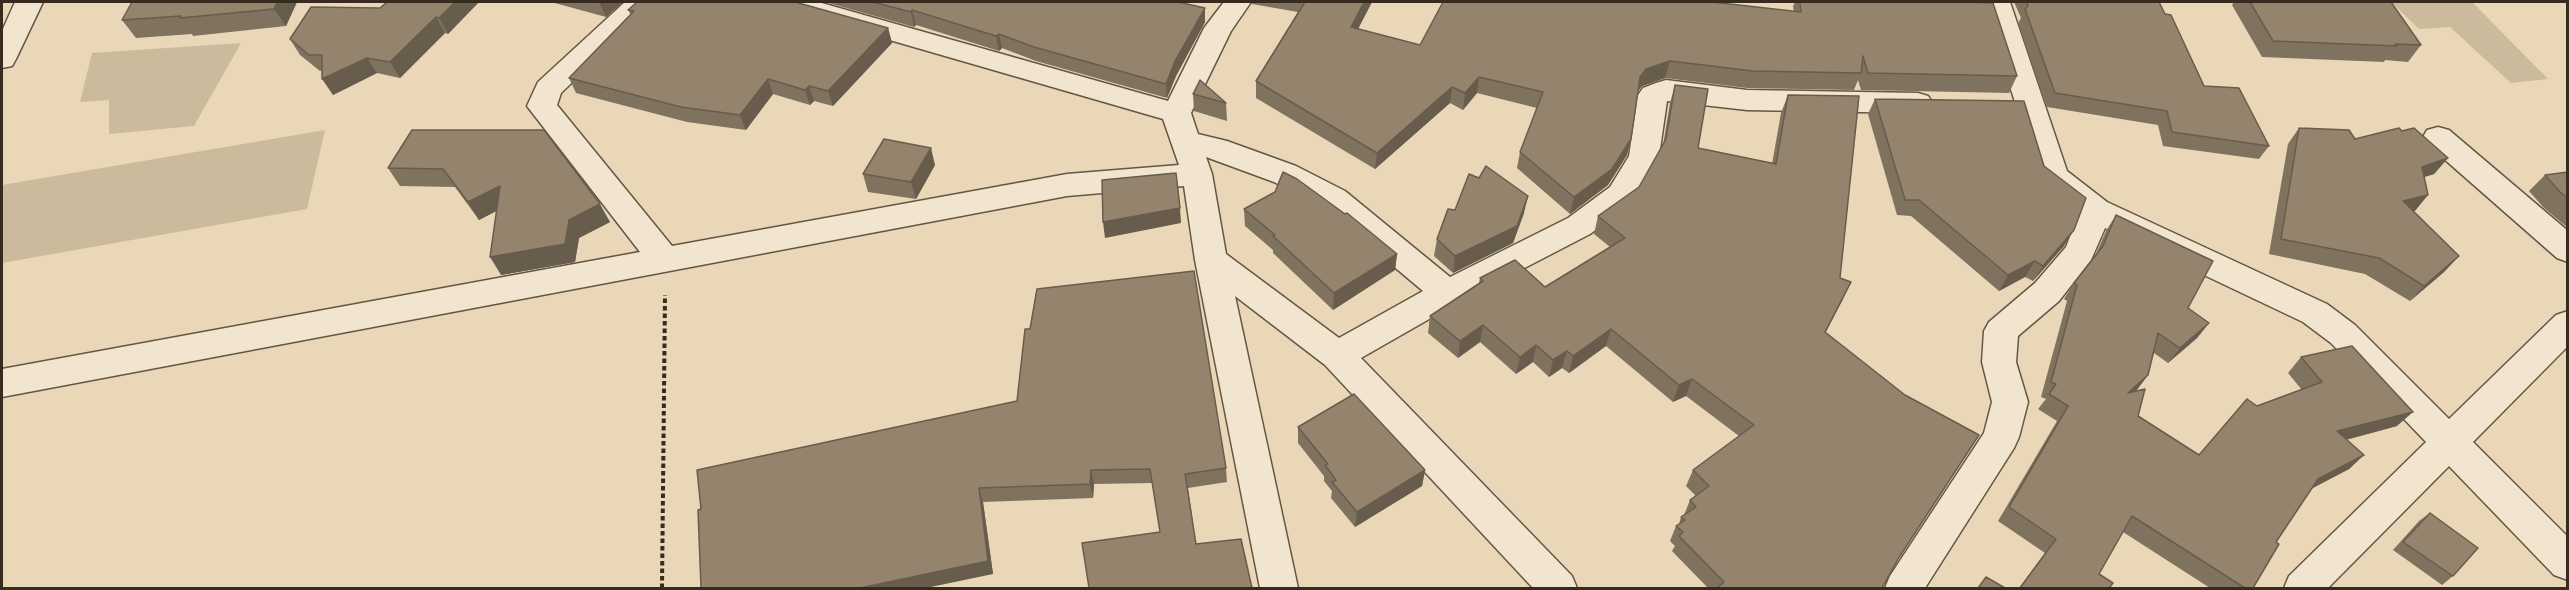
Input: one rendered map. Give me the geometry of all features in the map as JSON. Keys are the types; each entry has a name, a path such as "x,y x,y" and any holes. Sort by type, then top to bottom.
{"street":[{"path":"2,59 29,2"},
{"path":"641,2 548,89 542,106 665,261"},
{"path":"789,2 1176,113"},
{"path":"1238,2 1218,28 1176,113 1197,174 1211,260 1279,588"},
{"path":"1996,2 2019,105 2044,152 2054,177 2096,210 2315,313 2343,334 2568,563"},
{"path":"1337,355 1447,293 1579,226 1621,195 1644,156 1653,95 1666,90 1747,99 1948,104"},
{"path":"2438,137 2568,250"},
{"path":"1185,142 1216,148 1285,174 1334,199 1447,293"},
{"path":"2,383 1067,185 1197,174"},
{"path":"1904,588 2001,436 2010,402 1999,362 2001,330 2047,292 2080,252 2096,210"},
{"path":"1211,260 1337,355 1558,588"},
{"path":"2303,588 2568,324"}],"path":[{"path":"663,588 665,261"}],"shaded area":[{"path":"2391,2 2472,2 2548,79 2511,83 2450,27 2419,29"},
{"path":"241,43 194,126 109,134 109,100 80,102 92,53"},
{"path":"325,130 307,209 2,263 2,185"}],"building":[{"path":"132,2 277,2 274,9 180,18 181,16 122,20"},
{"path":"387,2 455,2 439,18 436,17 390,62 367,58 322,79 322,55 309,55 290,39 311,7 380,8"},
{"path":"637,2 795,2 888,28 828,91 809,86 805,90 768,79 740,115 681,107 569,78 634,11 628,10"},
{"path":"873,2 1178,2 1205,8 1175,61 1166,84 1034,47 999,34 996,36 912,10 911,12"},
{"path":"1305,2 1364,2 1351,27 1420,45 1443,2 1712,2 1801,12 1800,2 1993,3 2017,76 1868,73 1863,56 1861,73 1753,71 1670,61 1646,69 1640,77 1631,139 1612,169 1574,197 1520,152 1543,92 1479,77 1465,93 1452,87 1377,153 1256,81"},
{"path":"2027,2 2159,2 2165,14 2171,15 2204,86 2239,88 2269,146 2172,132 2167,111 2055,93 2025,9 2028,6"},
{"path":"2250,2 2391,2 2421,45 2273,41"},
{"path":"1200,80 1226,103 1193,94"},
{"path":"1675,85 1708,89 1698,148 1776,164 1788,95 1859,96 1840,278 1851,282 1825,332 1905,395 1979,435 1898,559 1882,588 1717,588 1724,582 1679,536 1683,532 1676,526 1685,520 1681,517 1696,507 1690,500 1709,486 1693,470 1754,425 1692,379 1679,385 1611,329 1573,356 1567,351 1553,360 1536,345 1520,357 1483,325 1460,341 1430,316 1483,281 1480,278 1515,260 1545,287 1625,238 1598,216 1639,187 1666,139"},
{"path":"1875,99 2024,101 2044,166 2086,198 2074,230 2043,266 2035,261 2008,275 1919,200 1905,200"},
{"path":"2299,128 2349,130 2355,139 2399,128 2402,131 2414,128 2448,158 2422,167 2428,195 2403,201 2459,256 2424,286 2379,258 2281,239"},
{"path":"412,130 544,130 600,204 569,220 565,244 490,257 500,186 468,202 443,169 388,168"},
{"path":"884,139 931,148 911,182 863,174"},
{"path":"1486,166 1528,196 1517,226 1455,256 1437,239 1448,209 1455,210 1469,174 1479,178"},
{"path":"1283,172 1297,179 1345,214 1347,213 1397,254 1334,293 1273,236 1275,235 1244,209 1275,192"},
{"path":"2568,172 2568,198 2545,175"},
{"path":"1176,173 1180,208 1103,222 1102,180"},
{"path":"2116,215 2213,261 2188,308 2209,323 2180,348 2158,333 2148,375 2128,393 2145,389 2138,416 2199,455 2247,399 2257,406 2322,382 2301,357 2352,346 2413,412 2337,431 2364,455 2318,479 2276,542 2279,544 2253,588 2245,588 2132,516 2099,574 2113,583 2109,588 2020,588 2056,539 2009,507 2068,406 2049,394 2056,384 2051,382 2077,285 2074,283 2103,246"},
{"path":"1194,271 1226,468 1185,474 1196,544 1241,539 1252,588 1089,588 1082,543 1160,532 1150,469 1091,470 1090,484 979,488 988,561 860,588 701,588 698,510 701,509 697,470 1017,401 1025,329 1030,329 1037,289"},
{"path":"1354,394 1425,470 1357,512 1332,482 1336,480 1325,465 1328,464 1298,427"},
{"path":"2430,513 2478,548 2453,576 2403,542"},
{"path":"1986,577 2005,588 1978,588"}]}
